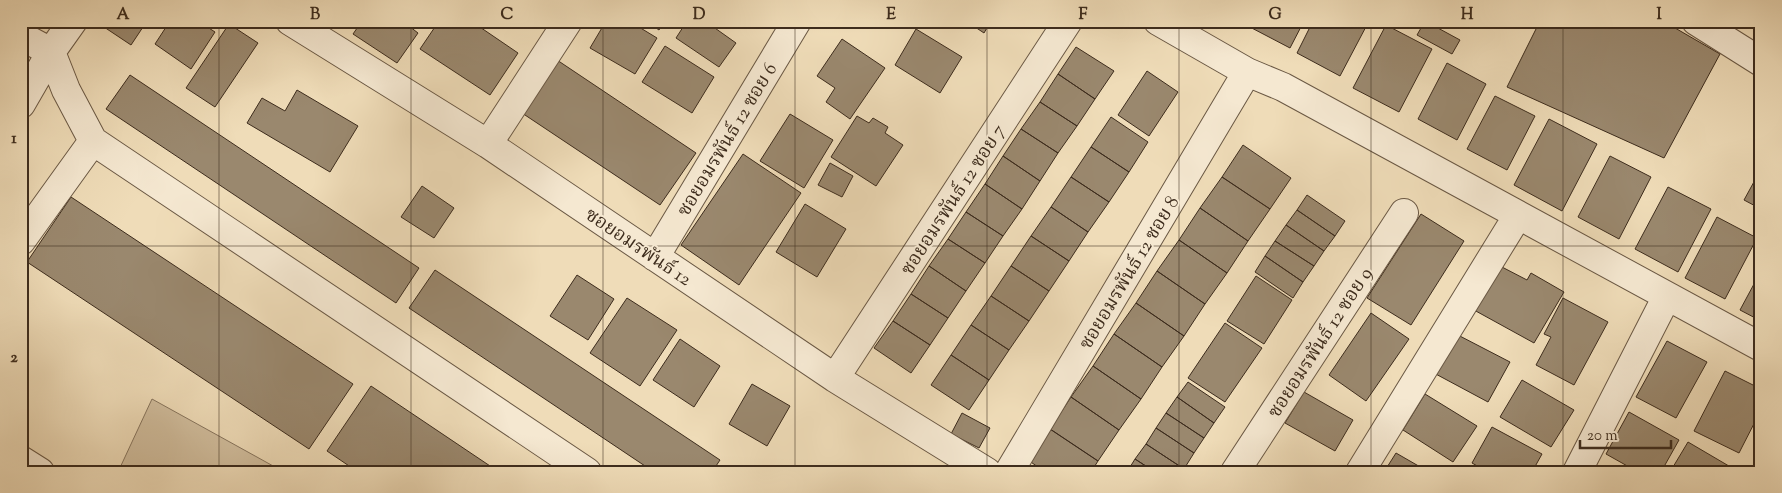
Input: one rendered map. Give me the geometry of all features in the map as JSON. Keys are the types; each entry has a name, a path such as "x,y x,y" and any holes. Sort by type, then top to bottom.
{"street":[{"path":"21,104 51,52 73,21"},
{"name":"ซอยอมรพันธ์ 12","path":"290,21 320,29 655,258 835,378 987,472"},
{"path":"488,144 568,21"},
{"name":"ซอยอมรพันธ์ 12 ซอย 6","path":"655,258 797,21"},
{"name":"ซอยอมรพันธ์ 12 ซอย 7","path":"835,378 1068,21"},
{"path":"1158,21 1247,72 1282,87 1761,348"},
{"path":"1696,21 1761,62"},
{"path":"21,36 51,52 66,90 93,141 587,472"},
{"name":"ซอยอมรพันธ์ 12 ซอย 8","path":"1009,472 1247,72"},
{"path":"21,241 93,141"},
{"name":"ซอยอมรพันธ์ 12 ซอย 9","path":"1235,472 1404,213"},
{"path":"1360,472 1518,215"},
{"path":"1577,472 1667,296"},
{"path":"21,460 40,472"}],"shaded area":[{"path":"152,399 284,472 118,472"}],"building":[{"path":"95,21 147,21 131,45"},
{"path":"170,21 198,21 215,32 191,69 155,44"},
{"path":"362,21 406,21 405,23 418,33 397,63 353,34"},
{"path":"439,21 471,21 518,53 490,95 420,49"},
{"path":"606,21 629,21 657,38 635,74 590,48"},
{"path":"646,21 665,21 659,30"},
{"path":"687,21 705,21 736,43 719,67 676,38"},
{"path":"966,21 991,21 984,33"},
{"path":"1248,21 1304,21 1290,48 1246,25"},
{"path":"1313,21 1369,21 1340,76 1297,53"},
{"path":"1425,21 1460,40 1452,54 1417,35"},
{"path":"1540,21 1663,21 1720,54 1664,158 1507,87"},
{"path":"229,24 258,43 215,107 186,88"},
{"path":"1386,25 1432,49 1399,112 1353,88"},
{"path":"916,29 962,57 940,93 895,65"},
{"path":"842,39 885,68 850,119 826,102 835,88 817,76"},
{"path":"665,46 714,77 692,113 642,82"},
{"path":"1076,47 1114,71 1095,99 1058,74"},
{"path":"557,60 696,153 660,205 522,113"},
{"path":"1447,63 1486,84 1457,140 1418,119"},
{"path":"1147,71 1178,92 1149,136 1118,115"},
{"path":"1058,74 1095,99 1077,126 1040,102"},
{"path":"130,75 419,268 396,303 106,109"},
{"path":"297,90 358,126 330,172 247,123 262,98 285,111"},
{"path":"1495,96 1535,116 1507,170 1467,149"},
{"path":"1040,102 1077,126 1058,153 1021,129"},
{"path":"790,114 833,140 804,188 760,161"},
{"path":"857,116 869,123 873,118 888,127 885,133 903,145 876,186 831,157"},
{"path":"1111,117 1148,142 1129,172 1091,147"},
{"path":"1549,119 1597,144 1562,211 1514,185"},
{"path":"1021,129 1058,153 1040,181 1003,156"},
{"path":"1243,145 1291,178 1270,209 1222,177"},
{"path":"1091,147 1129,172 1109,202 1071,177"},
{"path":"743,154 801,193 739,285 681,245"},
{"path":"1003,156 1040,181 1022,209 985,184"},
{"path":"1610,156 1651,177 1619,239 1578,217"},
{"path":"830,163 853,176 842,197 818,185"},
{"path":"1761,169 1761,209 1744,200"},
{"path":"1071,177 1109,202 1088,232 1051,207"},
{"path":"1222,177 1270,209 1248,241 1200,208"},
{"path":"985,184 1022,209 1003,236 966,212"},
{"path":"422,186 454,208 434,238 401,217"},
{"path":"1668,187 1711,209 1678,272 1635,249"},
{"path":"1307,195 1345,221 1335,236 1297,210"},
{"path":"71,197 353,384 309,449 27,262"},
{"path":"805,204 846,229 817,277 776,252"},
{"path":"1051,207 1088,232 1069,261 1031,236"},
{"path":"1200,208 1248,241 1227,273 1179,240"},
{"path":"1297,210 1335,236 1324,251 1286,225"},
{"path":"966,212 1003,236 985,263 948,239"},
{"path":"1421,214 1464,241 1411,325 1367,298"},
{"path":"1717,217 1757,238 1725,299 1685,278"},
{"path":"1286,225 1324,251 1314,266 1275,241"},
{"path":"1031,236 1069,261 1049,291 1011,266"},
{"path":"948,239 985,263 966,291 929,266"},
{"path":"1179,240 1227,273 1205,304 1157,271"},
{"path":"1275,241 1314,266 1303,282 1265,256"},
{"path":"1265,256 1303,282 1293,298 1255,272"},
{"path":"929,266 966,291 948,318 911,294"},
{"path":"1011,266 1049,291 1029,321 991,296"},
{"path":"1500,266 1527,280 1531,273 1564,292 1534,343 1474,310"},
{"path":"435,270 720,460 712,472 654,472 409,308"},
{"path":"1157,271 1205,304 1184,336 1136,303"},
{"path":"1761,271 1761,321 1740,310"},
{"path":"577,275 614,299 588,340 550,316"},
{"path":"1256,276 1292,300 1264,344 1227,321"},
{"path":"911,294 948,318 930,345 893,321"},
{"path":"991,296 1029,321 1009,350 971,325"},
{"path":"627,298 677,330 640,386 590,353"},
{"path":"1563,298 1608,322 1574,385 1536,365 1551,337 1544,334"},
{"path":"1136,303 1184,336 1162,367 1114,334"},
{"path":"1371,313 1409,339 1366,401 1329,375"},
{"path":"893,321 930,345 911,373 874,348"},
{"path":"1225,323 1262,348 1225,402 1188,378"},
{"path":"971,325 1009,350 989,380 951,355"},
{"path":"1454,333 1510,362 1488,402 1432,372"},
{"path":"1114,334 1162,367 1141,399 1093,366"},
{"path":"680,339 720,366 694,407 653,380"},
{"path":"1667,341 1707,362 1676,418 1636,397"},
{"path":"951,355 989,380 969,410 931,385"},
{"path":"1093,366 1141,399 1119,430 1071,397"},
{"path":"1725,371 1761,389 1761,410 1739,453 1694,431"},
{"path":"1522,380 1574,410 1551,447 1500,417"},
{"path":"1188,382 1225,407 1214,423 1177,397"},
{"path":"752,384 790,406 767,446 729,424"},
{"path":"371,386 499,472 358,472 327,451"},
{"path":"1304,392 1353,420 1335,451 1285,423"},
{"path":"1425,394 1477,426 1453,462 1403,430"},
{"path":"1071,397 1119,430 1098,461 1050,429"},
{"path":"1177,397 1214,423 1204,438 1166,413"},
{"path":"1629,412 1679,440 1661,472 1638,472 1606,454"},
{"path":"962,413 990,428 979,448 951,434"},
{"path":"1166,413 1204,438 1194,453 1156,428"},
{"path":"1492,427 1542,454 1532,472 1488,472 1472,463"},
{"path":"1156,428 1194,453 1184,469 1146,444"},
{"path":"1050,429 1098,461 1091,472 1045,472 1028,460"},
{"path":"1688,442 1734,469 1732,472 1670,472"},
{"path":"1146,444 1184,469 1182,472 1155,472 1135,459"},
{"path":"1396,453 1429,472 1384,472"},
{"path":"1135,459 1155,472 1127,472"}]}
